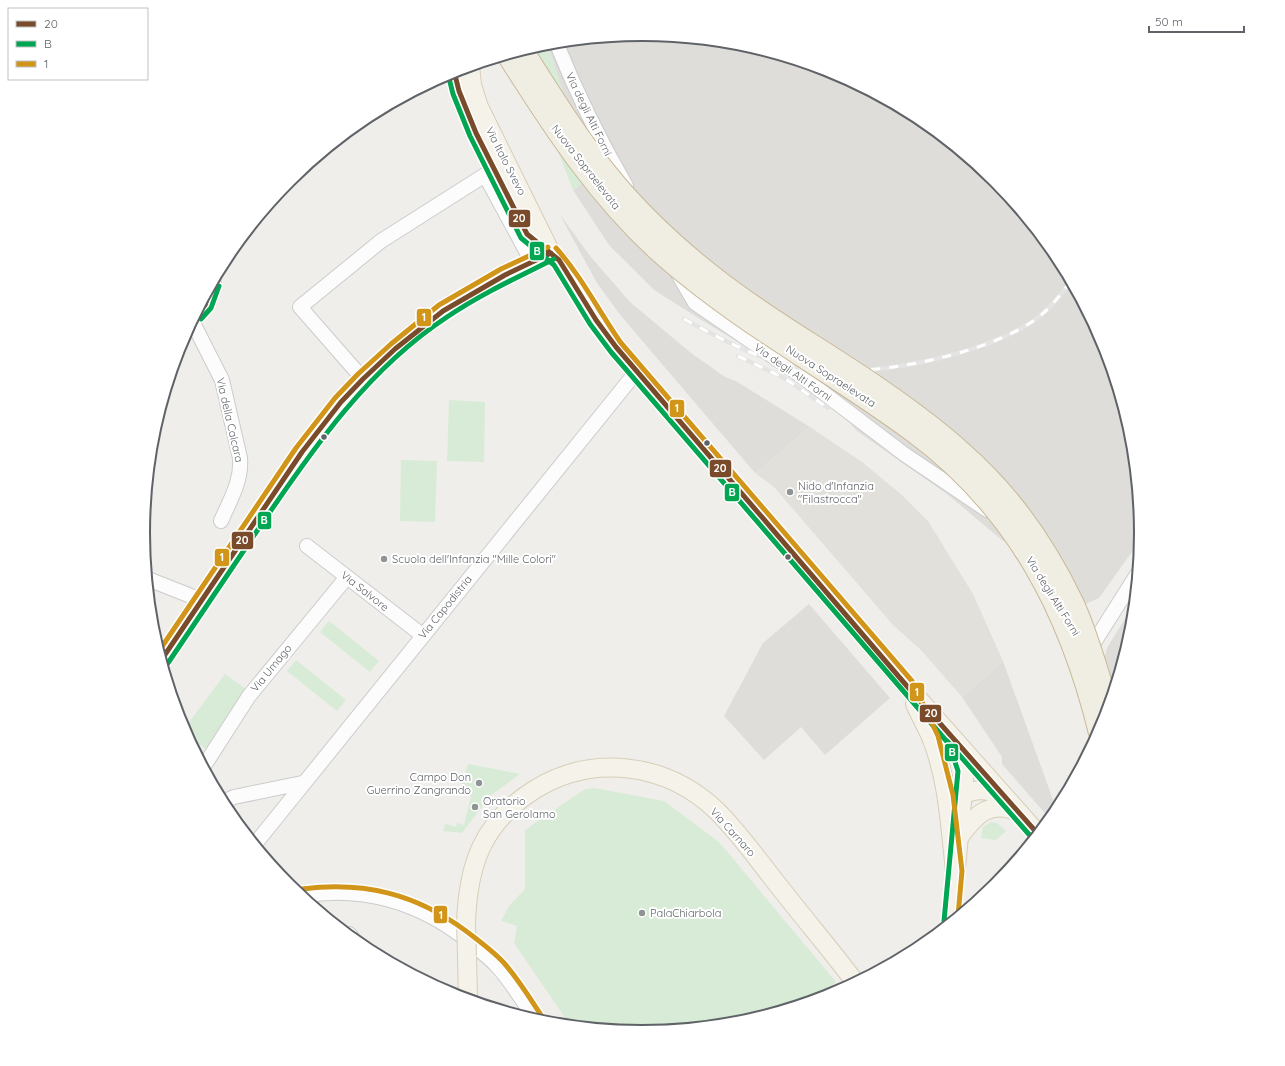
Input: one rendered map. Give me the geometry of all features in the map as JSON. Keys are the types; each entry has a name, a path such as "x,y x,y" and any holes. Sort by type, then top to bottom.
{"highway":[{"name":"Nuova Sopraelevata","path":"526,55 559,108 608,174 649,219 678,247 718,281 753,306 878,387 925,421 962,452 985,475 1026,522 1074,604 1090,643 1106,697"},
{"name":"Nuova Sopraelevata","path":"510,59 547,118 595,183 635,229 665,257 744,319 874,404 915,434 974,486 1012,531 1042,578 1074,648 1096,723"}],"main road":[{"name":"Via Italo Svevo","path":"471,72 472,85 479,106 551,253"},
{"name":"Via Italo Svevo","path":"456,77 459,91 476,133 493,170 527,234 551,253 566,270 596,320 637,371 906,684 1035,830"},
{"path":"166,654 302,452 341,402 363,379 428,321 457,301 505,275 551,253"},
{"path":"906,684 932,738 941,774 955,871"},
{"path":"952,915 965,770 955,740"},
{"name":"Via Carnaro","path":"468,993 466,923 467,895 472,870 487,838 510,809 531,792 560,776 581,770 602,767 621,767 673,781 696,795 717,811 739,836 852,978"},
{"path":"948,815 952,803 963,794 981,789 993,790 1006,797"},
{"path":"958,839 970,822 992,808 1006,807 1021,814"}],"street":[{"name":"Via degli Alti Forni","path":"559,48 574,86 603,146 695,303 800,375 904,454 959,489 989,512 1024,550 1042,575 1069,620 1086,654 1100,713"},
{"path":"363,379 300,307 381,241 485,175 532,262"},
{"name":"Via della Calcara","path":"195,328 222,380 240,458 241,468 236,488 221,521"},
{"name":"Via Capodistria","path":"258,840 302,783 637,371"},
{"name":"Via Salvore","path":"307,546 422,635"},
{"name":"Via Umago","path":"207,762 249,696 347,577"},
{"path":"154,581 201,600"},
{"path":"1086,654 1131,583"},
{"path":"229,799 302,783"},
{"path":"310,895 331,893 366,895 396,901 434,917 449,925 486,955 498,967 530,1012"}],"shaded area":[{"path":"642,41 707,45 738,50 801,67 831,78 860,92 916,124 967,163 990,185 1033,233 1069,287 1084,315 1097,345 1118,406 1130,469 1133,501 1133,550 1099,598 1081,606 1029,551 1003,541 947,494 857,431 833,404 793,375 654,290 609,245 573,190 605,166 563,92 549,50 610,42"},
{"path":"559,213 590,256 630,302 691,353 725,377 736,381 810,427 755,473 621,316 597,283"},
{"path":"810,427 862,462 902,495 928,521 973,594 1003,661 962,697 921,650 893,625 774,487 755,473"},
{"path":"809,604 890,698 825,755 801,727 764,760 724,716 763,643"},
{"path":"1127,615 1118,660 1108,691 1102,668 1107,648"},
{"path":"1003,661 1054,803 1046,814 1002,764 1002,757 962,697"}],"green space":[{"path":"549,50 563,92 605,166 573,190 541,108 532,54"},
{"path":"449,400 485,402 484,462 447,461"},
{"path":"401,460 437,461 435,522 400,521"},
{"path":"329,621 379,661 370,672 320,632"},
{"path":"296,660 346,700 337,711 287,671"},
{"path":"225,674 246,689 206,749 197,743 189,723"},
{"name":"Oratorio San Gerolamo","path":"468,764 520,774 490,796 462,833 443,831 445,824 456,827 457,823 464,825 471,796 465,794 466,791 460,789"},
{"name":"PalaChiarbola","path":"594,788 664,801 719,842 836,982 828,989 801,999 738,1016 707,1021 642,1025 610,1024 566,1019 514,943 517,926 501,921 509,906 525,889 525,830 585,789"},
{"path":"991,822 997,823 1006,831 996,840 981,838 983,827"}],"railway":[{"path":"684,319 741,348 770,360 801,368 827,371 857,371 889,368 923,362 956,354 986,344 1014,332 1036,319 1046,311 1068,285"},
{"path":"738,356 784,378 828,408"}],"transit line":[{"name":"20","path":"456,77 459,91 476,133 527,234 559,260 596,320 616,347 906,685 1035,830"},
{"name":"B","path":"450,80 453,94 470,136 521,238 554,265 590,324 611,352 949,744 958,771 944,921"},
{"name":"1","path":"163,644 296,448 335,398 358,374 391,344 439,305 501,269 548,247"},
{"name":"1","path":"556,248 574,271 621,343 912,681 938,736 953,795 962,871 959,910"},
{"name":"20","path":"166,654 302,452 341,402 363,379 395,349 443,311 505,275 551,253"},
{"name":"B","path":"168,663 301,467 344,411 367,385 392,360 418,338 447,317 486,293 554,259"},
{"name":"B","path":"201,319 211,308 219,286"},
{"name":"B","path":"947,741 1030,836"},
{"name":"1","path":"303,889 347,887 388,893 408,899 447,918 486,946 500,959 519,982 541,1014"}],"place":[{"name":"Nido d'Infanzia \"Filastrocca\"","path":"790,492"},
{"name":"Scuola dell'Infanzia \"Mille Colori\"","path":"384,559"},
{"name":"Campo Don Guerrino Zangrando","path":"479,783"},
{"name":"Oratorio San Gerolamo","path":"475,807"},
{"name":"PalaChiarbola","path":"642,913"}]}
